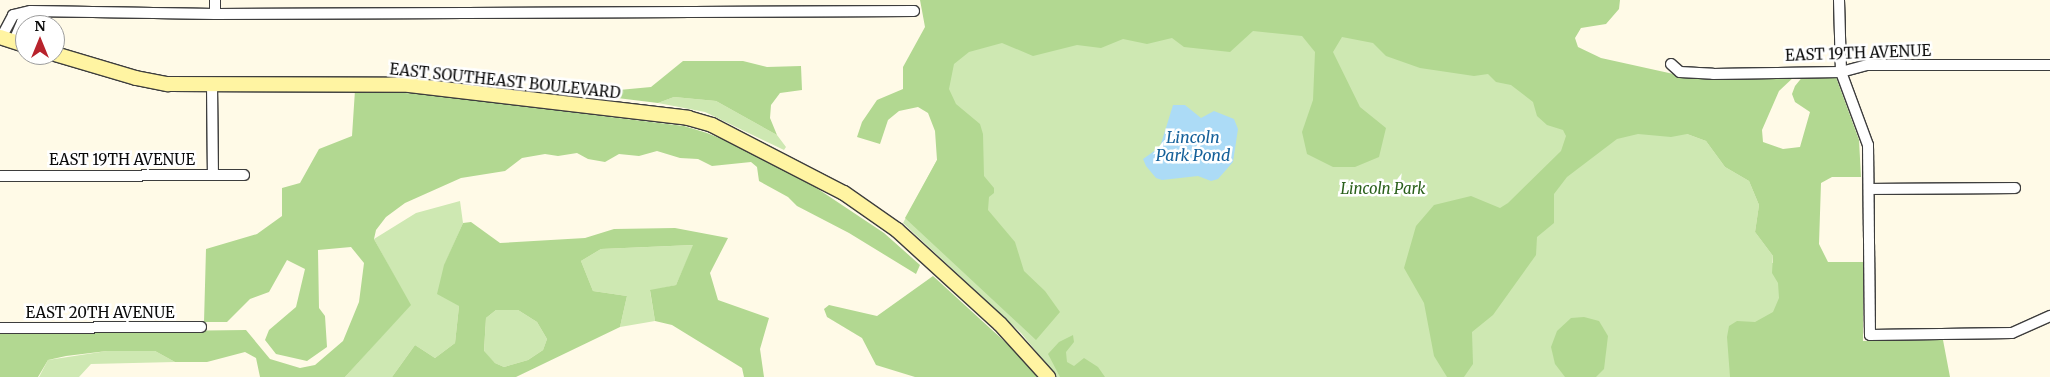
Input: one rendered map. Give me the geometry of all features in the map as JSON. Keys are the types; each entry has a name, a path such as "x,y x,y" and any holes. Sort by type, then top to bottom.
{"main road":[{"name":"EAST SOUTHEAST BOULEVARD","path":"65,57 136,78 168,84 408,85 688,118 731,133 844,193 897,230 1000,324 1048,377"}],"street":[{"path":"58,0 61,14"},
{"path":"215,0 215,14"},
{"path":"529,0 529,12"},
{"path":"1839,0 1841,72 1866,135 1870,189 1870,335 2012,333 2050,316"},
{"path":"10,40 26,20 61,14 529,12 848,5 914,11"},
{"name":"EAST 19TH AVENUE","path":"1671,64 1680,72 1691,73 1841,72 1868,65 2050,65"},
{"path":"212,84 212,175"},
{"name":"EAST 19TH AVENUE","path":"0,176 244,175"},
{"path":"1870,189 2015,188"},
{"name":"EAST 20TH AVENUE","path":"0,328 201,327"}],"green space":[{"path":"920,0 1620,0 1619,9 1606,24 1581,28 1575,38 1578,47 1601,58 1678,75 1796,75 1779,91 1762,130 1763,142 1783,149 1800,147 1810,112 1795,102 1792,94 1795,86 1804,75 1836,77 1859,140 1861,177 1832,177 1821,183 1819,244 1828,262 1863,262 1863,341 1943,340 1950,377 1730,377 1727,337 1729,326 1737,321 1755,322 1773,312 1779,298 1778,283 1772,273 1773,256 1755,232 1759,205 1749,181 1725,167 1706,141 1687,134 1671,137 1638,134 1617,139 1567,177 1554,194 1554,223 1537,237 1536,255 1493,315 1472,332 1473,364 1464,377 1447,377 1434,356 1424,303 1404,268 1416,226 1434,205 1471,196 1500,208 1508,203 1561,151 1566,136 1563,130 1547,125 1537,116 1533,102 1511,85 1496,82 1488,74 1474,76 1420,68 1386,56 1373,43 1342,37 1333,52 1360,107 1386,128 1379,157 1355,167 1333,167 1307,154 1302,132 1313,100 1315,52 1302,36 1253,31 1230,52 1184,47 1172,38 1147,44 1123,39 1101,48 1077,45 1033,56 1002,43 969,52 954,64 949,89 956,104 980,124 983,134 984,176 994,188 994,193 989,197 988,210 1015,242 1024,271 1045,291 1060,312 1036,340 905,218 937,160 935,131 928,113 918,107 899,111 888,120 880,144 857,137 862,122 877,100 903,89 903,67 925,27"},
{"name":"Lincoln Park","path":"1524,8 1687,134 1706,141 1725,167 1749,181 1759,205 1755,232 1773,256 1772,263 1863,262 1863,341 1943,340 1943,377 1057,377 1021,333 903,223 937,160 937,23"},
{"path":"683,61 743,61 767,67 801,66 802,90 780,93 771,105 770,118 777,135 716,101 674,97 658,103 609,97 619,90 651,87"},
{"path":"355,90 421,94 684,126 707,133 749,150 815,187 884,233 920,265 916,274 849,233 797,206 788,197 759,181 757,167 751,162 712,166 698,159 680,158 657,151 639,156 619,154 605,162 588,159 577,153 558,156 545,154 522,158 505,171 461,178 405,203 386,217 376,230 374,239 411,305 345,377 260,377 256,358 245,352 207,362 175,362 155,351 107,351 48,360 38,377 0,377 0,333 246,330 270,359 300,368 315,365 343,341 359,302 364,263 351,247 318,250 319,308 325,316 327,347 307,361 276,354 265,340 269,330 296,307 305,269 287,260 269,292 250,299 227,322 204,322 206,249 257,234 282,216 282,188 300,183 319,149 352,136"},
{"path":"674,97 716,101 777,135 786,147 784,150 705,112 658,103"},
{"path":"460,201 463,223 445,264 459,306 455,343 435,358 415,345 392,377 345,377 410,305 374,239 416,213"},
{"path":"471,222 500,243 585,238 614,229 675,228 728,238 710,273 718,300 769,318 760,349 764,377 744,377 742,368 672,325 655,321 650,290 676,285 693,245 601,249 581,261 593,291 627,296 620,327 516,377 392,377 415,345 435,358 455,343 459,306 437,294 444,265 463,223","holes":["496,310 518,310 537,322 547,339 543,350 528,360 504,367 495,363 484,351 486,318"]},
{"path":"694,245 676,285 650,291 655,321 620,327 627,296 593,291 581,261 601,249"},
{"path":"933,276 1026,361 1037,377 915,377 876,365 862,338 827,317 824,309 829,305 877,316"},
{"path":"496,310 518,310 537,322 547,339 543,350 528,360 504,367 495,363 484,352 486,318"},
{"path":"1584,317 1599,321 1608,336 1604,369 1596,377 1565,377 1555,364 1551,347 1557,331 1571,318"},
{"path":"1073,335 1074,342 1066,352 1067,362 1074,366 1084,358 1098,367 1105,377 1060,377 1048,354 1059,342"},
{"path":"107,351 155,351 175,362 91,364 79,377 39,377 48,360"}],"water":[{"name":"Lincoln Park Pond","path":"1173,105 1185,105 1201,118 1214,111 1234,119 1238,129 1233,162 1218,179 1211,181 1198,176 1162,180 1156,178 1146,166 1143,159 1160,147"}]}
